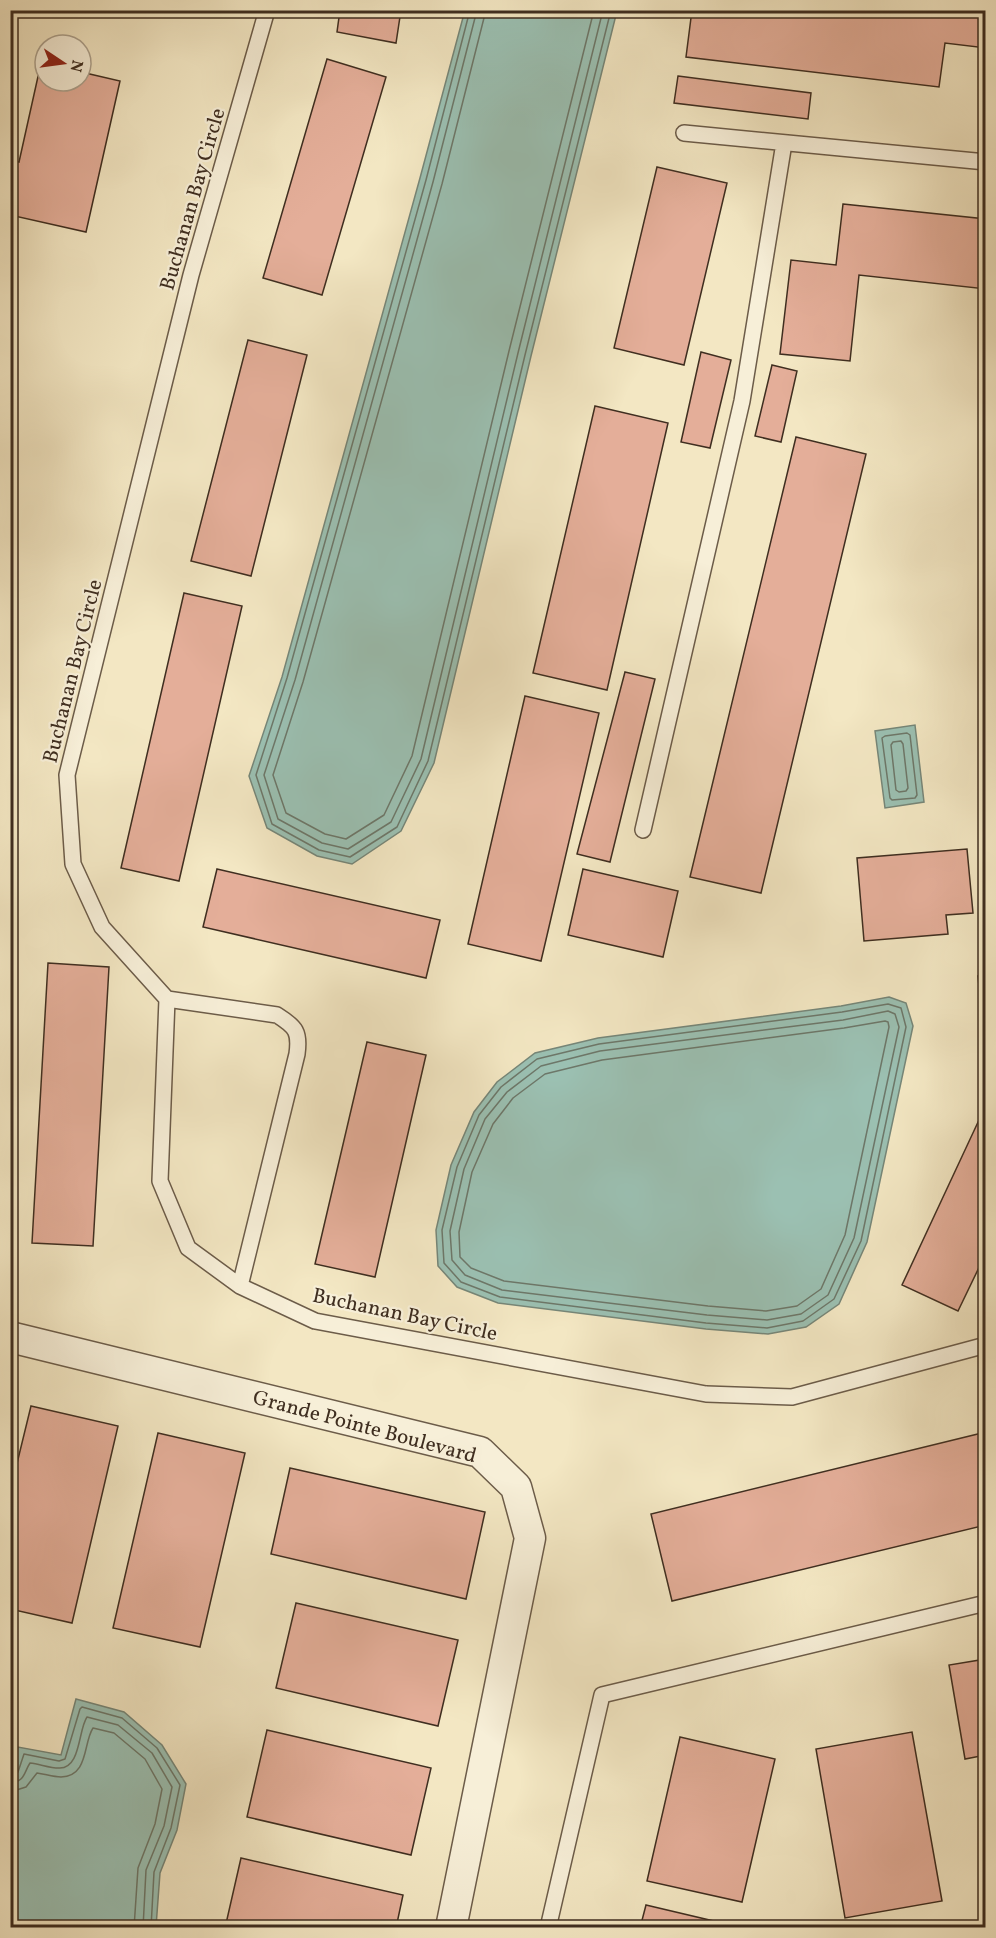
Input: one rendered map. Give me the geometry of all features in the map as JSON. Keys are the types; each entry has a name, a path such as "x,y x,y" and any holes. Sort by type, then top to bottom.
{"street":[{"name":"Grande Pointe Boulevard","path":"10,1336 480,1452 516,1487 530,1538 451,1928"}],"lane":[{"name":"Buchanan Bay Circle","path":"267,10 191,275 67,775 73,864 102,927 167,999 160,1180 188,1248 240,1286 315,1321 706,1394 792,1397 986,1345"},
{"path":"684,133 986,162"},
{"path":"643,830 742,401 784,143"},
{"path":"167,999 277,1015 290,1023 299,1038 240,1286"},
{"path":"548,1928 602,1695 986,1603"}],"water":[{"path":"465,10 617,11 531,356 434,763 401,831 352,864 317,856 267,828 249,776 282,677"},
{"path":"915,725 924,802 885,808 875,731"},
{"path":"889,997 906,1003 913,1026 867,1242 839,1304 806,1327 768,1334 706,1329 498,1303 457,1287 438,1266 436,1230 451,1165 474,1112 497,1082 535,1053 598,1038 841,1006"},
{"path":"76,1699 124,1712 162,1745 186,1784 177,1830 160,1873 156,1927 11,1927 10,1781 18,1747 61,1755"}],"building":[{"path":"340,10 401,10 396,43 337,32"},
{"path":"692,10 902,10 934,14 934,10 986,10 986,48 945,43 939,87 686,57"},
{"path":"327,59 386,77 322,295 263,278"},
{"path":"93,75 120,81 86,232 10,215 10,160 19,162 34,93 93,93"},
{"path":"678,76 811,93 808,119 674,103"},
{"path":"657,167 727,183 684,365 614,348"},
{"path":"843,204 986,219 986,289 859,275 850,361 780,354 791,260 836,265"},
{"path":"248,340 307,355 251,576 191,561"},
{"path":"701,352 731,360 710,448 681,442"},
{"path":"772,365 797,371 781,442 755,436"},
{"path":"595,406 668,423 607,690 533,673"},
{"path":"796,437 866,454 761,893 690,877"},
{"path":"184,593 242,606 179,881 121,868"},
{"path":"625,672 655,679 610,862 577,854"},
{"path":"525,696 599,713 541,961 468,944"},
{"path":"967,849 973,913 946,915 948,934 864,941 857,858"},
{"path":"217,869 440,920 426,978 203,927"},
{"path":"583,869 678,891 663,957 568,935"},
{"path":"48,963 109,967 93,1246 32,1243"},
{"path":"986,975 986,1038 984,1039 978,976"},
{"path":"367,1042 426,1055 375,1277 315,1264"},
{"path":"986,1105 986,1253 958,1311 902,1285"},
{"path":"31,1406 118,1426 72,1623 10,1609 10,1492"},
{"path":"986,1432 986,1525 672,1601 651,1514"},
{"path":"158,1433 245,1453 200,1647 113,1628"},
{"path":"290,1468 485,1512 466,1599 271,1554"},
{"path":"296,1603 458,1640 438,1726 276,1688"},
{"path":"986,1659 986,1755 965,1759 949,1665"},
{"path":"267,1730 431,1768 411,1855 247,1817"},
{"path":"912,1732 942,1901 845,1918 816,1749"},
{"path":"680,1737 775,1759 742,1902 647,1881"},
{"path":"241,1858 403,1895 396,1928 225,1928"},
{"path":"646,1905 739,1927 640,1928"}]}
